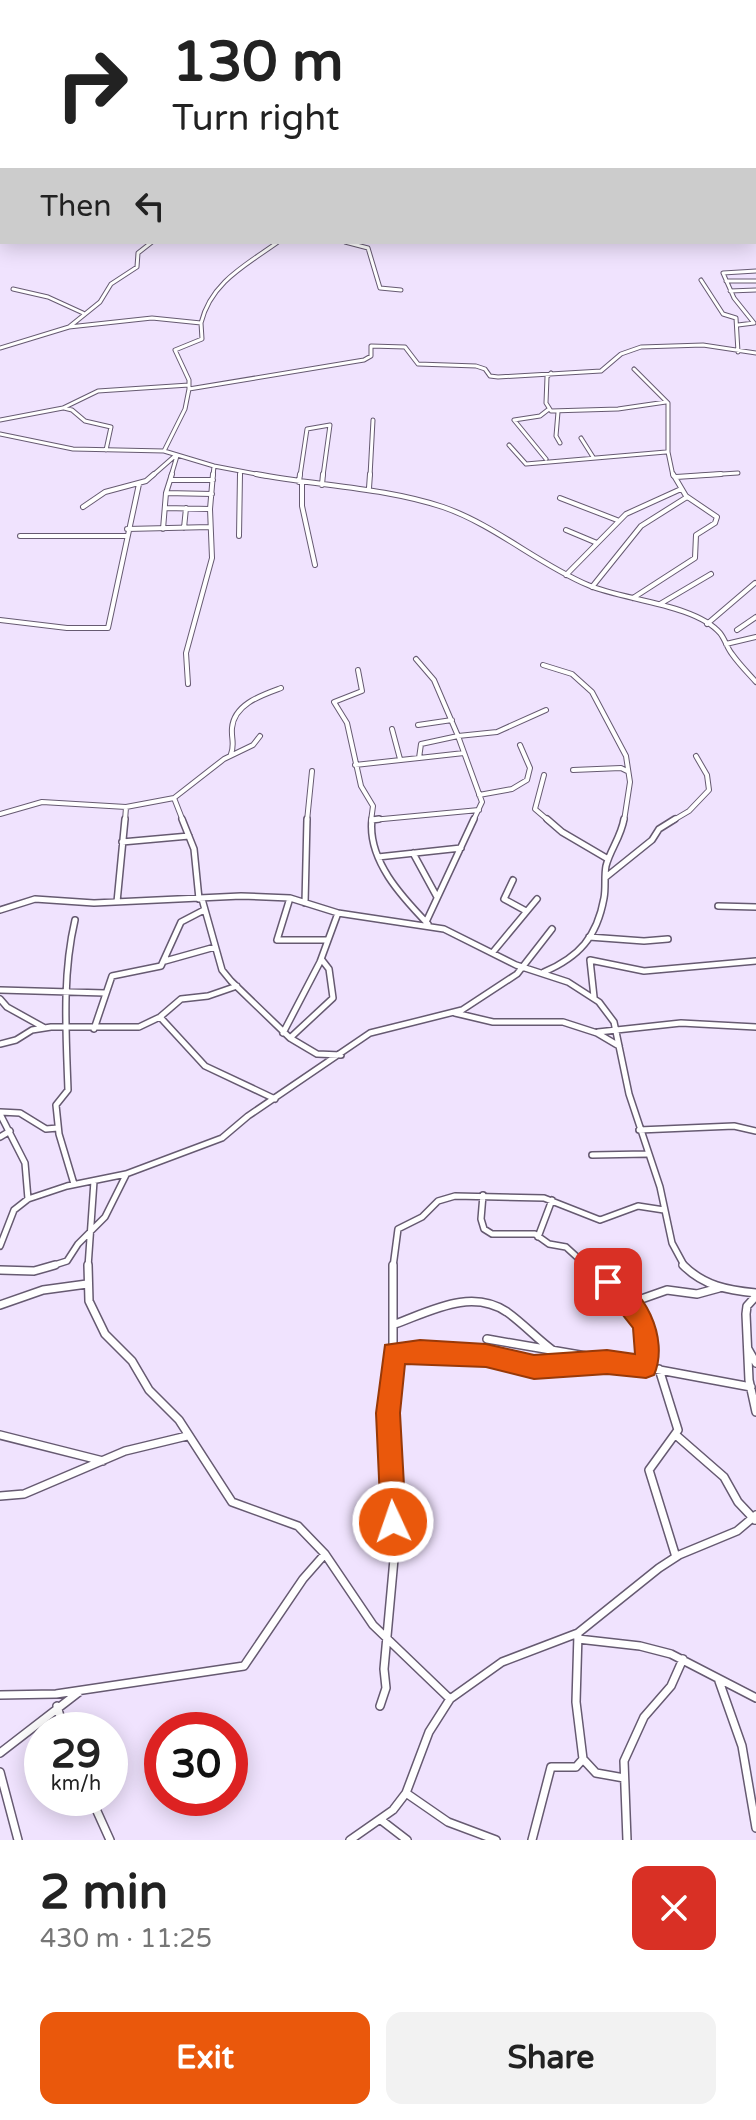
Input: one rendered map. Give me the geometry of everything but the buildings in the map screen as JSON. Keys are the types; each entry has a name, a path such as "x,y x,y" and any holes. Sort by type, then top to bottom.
{"street":[{"path":"69,327 100,302 111,284 137,267 138,253 149,244"},
{"path":"164,451 185,409 189,387 175,350 202,339 202,310 222,281 234,269 275,244"},
{"path":"353,244 368,248 380,288 401,290"},
{"path":"738,325 754,323 730,291 724,272 756,271"},
{"path":"701,280 723,314 735,316 738,352"},
{"path":"726,281 756,281"},
{"path":"13,289 48,297 83,313"},
{"path":"730,291 756,290"},
{"path":"0,348 69,327 130,322 147,317 201,323"},
{"path":"0,420 63,408 98,391 189,387 364,360 371,356 370,347 378,345 408,348 418,364 476,366 493,377 601,371 621,354 641,347 703,345 756,353"},
{"path":"632,598 697,557 696,535 717,521 716,514 687,497 681,489 666,452 667,402 634,369"},
{"path":"549,409 547,377 552,373"},
{"path":"549,409 558,412 667,402"},
{"path":"63,408 72,410 85,421 111,427 106,450"},
{"path":"547,460 514,420 540,416 549,409"},
{"path":"558,412 556,436 560,443"},
{"path":"369,488 373,420"},
{"path":"315,565 310,534 302,515 301,483 307,429 330,425 322,485"},
{"path":"0,434 51,446 164,451 214,466 301,483 369,488 454,512 592,587 659,605 707,624 719,632 756,682"},
{"path":"581,438 593,457"},
{"path":"509,445 523,463 666,452"},
{"path":"163,529 166,493 176,455"},
{"path":"83,507 105,492 139,484 158,473 176,455"},
{"path":"188,684 186,653 212,558 210,509 214,466"},
{"path":"239,536 240,471"},
{"path":"676,477 738,473"},
{"path":"171,480 213,480"},
{"path":"0,620 67,628 108,628 139,484"},
{"path":"566,575 617,520 681,489"},
{"path":"166,493 212,494"},
{"path":"592,587 641,526 687,497"},
{"path":"560,498 617,520"},
{"path":"165,508 210,509"},
{"path":"184,528 186,508"},
{"path":"127,529 210,527"},
{"path":"566,530 597,543"},
{"path":"20,536 126,536"},
{"path":"659,605 711,574"},
{"path":"707,624 755,583"},
{"path":"737,630 756,617"},
{"path":"726,644 756,637"},
{"path":"416,659 434,680 482,802 427,924"},
{"path":"543,665 572,674 592,692 626,756 630,782 625,822 608,859 601,910 589,937 583,948 569,961 543,972"},
{"path":"358,670 362,691 334,702 347,723 361,786 373,806 370,837 378,857 403,898 427,924"},
{"path":"231,755 236,743 232,728 238,713 247,703 281,688"},
{"path":"419,758 421,744 425,742 497,732 546,710"},
{"path":"418,725 452,720"},
{"path":"392,729 400,759"},
{"path":"0,814 42,802 126,807 174,798 231,755 246,750 260,736"},
{"path":"479,795 512,789 527,780 530,768 520,745"},
{"path":"355,765 464,753"},
{"path":"606,878 652,840 659,829 689,811 709,790 707,775 696,756"},
{"path":"573,770 621,768 627,771"},
{"path":"305,903 308,857 305,824 312,771"},
{"path":"544,775 535,809 562,832 608,859"},
{"path":"174,798 197,862 201,899 222,970 290,1038 317,1054 342,1055"},
{"path":"117,902 126,807"},
{"path":"372,820 479,810"},
{"path":"122,842 189,836"},
{"path":"378,857 461,848"},
{"path":"413,853 437,897"},
{"path":"513,880 504,899 526,911"},
{"path":"0,910 35,899 117,902 265,896 290,898 338,913 427,924 455,933 523,967 568,982 594,998 612,1018 639,1130 660,1187 672,1243 688,1273 698,1280 756,1295 746,1310 747,1348 756,1412"},
{"path":"290,898 277,940 326,940"},
{"path":"493,952 537,899"},
{"path":"718,906 756,907"},
{"path":"94,1029 112,976 159,967 181,922 204,910"},
{"path":"283,1033 321,959 338,913"},
{"path":"74,1184 58,1128 56,1103 67,1095 69,1083 65,1027 70,941 75,920"},
{"path":"0,1246 14,1210 28,1199 74,1184 126,1174 222,1138 379,1029 454,1013 517,974 552,929"},
{"path":"589,937 644,941 668,939"},
{"path":"164,961 215,947"},
{"path":"290,1038 333,998 329,969 321,959"},
{"path":"594,998 590,960 644,971 756,961"},
{"path":"0,1044 44,1028 137,1028 160,1017 181,999 208,996 237,986"},
{"path":"0,990 105,993"},
{"path":"0,999 7,1007 44,1028"},
{"path":"454,1013 493,1022 563,1022 597,1033 620,1047"},
{"path":"160,1017 205,1066 275,1099"},
{"path":"597,1033 681,1023 756,1027"},
{"path":"28,1199 25,1163 0,1113 15,1111 30,1117 40,1127 58,1128"},
{"path":"639,1130 721,1126 756,1131"},
{"path":"0,1137 10,1131"},
{"path":"592,1155 647,1154"},
{"path":"0,1270 34,1271 71,1258 78,1244 105,1217 126,1174"},
{"path":"94,1181 87,1284 89,1301 105,1334 132,1361 146,1386 175,1415 232,1502 268,1517 295,1523 325,1554 365,1615 450,1699"},
{"path":"380,1706 386,1692 384,1669 394,1546 388,1413 393,1381 395,1324 391,1286 398,1229 422,1217 445,1198 483,1195 552,1200 600,1220 630,1205 665,1211"},
{"path":"483,1195 481,1219 484,1229 492,1234 527,1233 549,1244 569,1248 630,1303 643,1323 647,1340 646,1367"},
{"path":"538,1237 552,1200"},
{"path":"0,1305 43,1290 87,1284"},
{"path":"630,1303 667,1290 697,1294 720,1287"},
{"path":"395,1324 436,1307 485,1301 505,1311 555,1352"},
{"path":"487,1339 751,1387"},
{"path":"747,1348 756,1363"},
{"path":"393,1353 420,1351 486,1356 534,1367 622,1363"},
{"path":"350,1840 381,1820 406,1793 429,1732 450,1699 502,1662 578,1636 645,1578 676,1557 719,1540 755,1519 724,1477 677,1435 674,1412 659,1369"},
{"path":"0,1435 105,1461"},
{"path":"676,1557 649,1470 677,1435"},
{"path":"0,1496 21,1496 154,1442 187,1436"},
{"path":"0,1695 41,1695 83,1690 213,1673 248,1664 303,1579 325,1554"},
{"path":"578,1636 640,1646 683,1659 756,1698"},
{"path":"578,1636 576,1690 583,1759 596,1773 624,1778"},
{"path":"627,1840 624,1761 644,1717 671,1686 683,1659"},
{"path":"719,1680 742,1746 756,1828"},
{"path":"0,1753 57,1706 83,1690"},
{"path":"57,1706 59,1712"},
{"path":"532,1840 551,1767 576,1767 583,1759"},
{"path":"0,1772 18,1840"},
{"path":"406,1793 428,1812 453,1827 496,1840"},
{"path":"99,1816 110,1840"},
{"path":"381,1820 407,1840"}],"route":[{"path":"393,1522 388,1446 393,1353 420,1351 486,1356 534,1367 607,1362 646,1367 647,1340 643,1323 630,1303 608,1282"}]}
